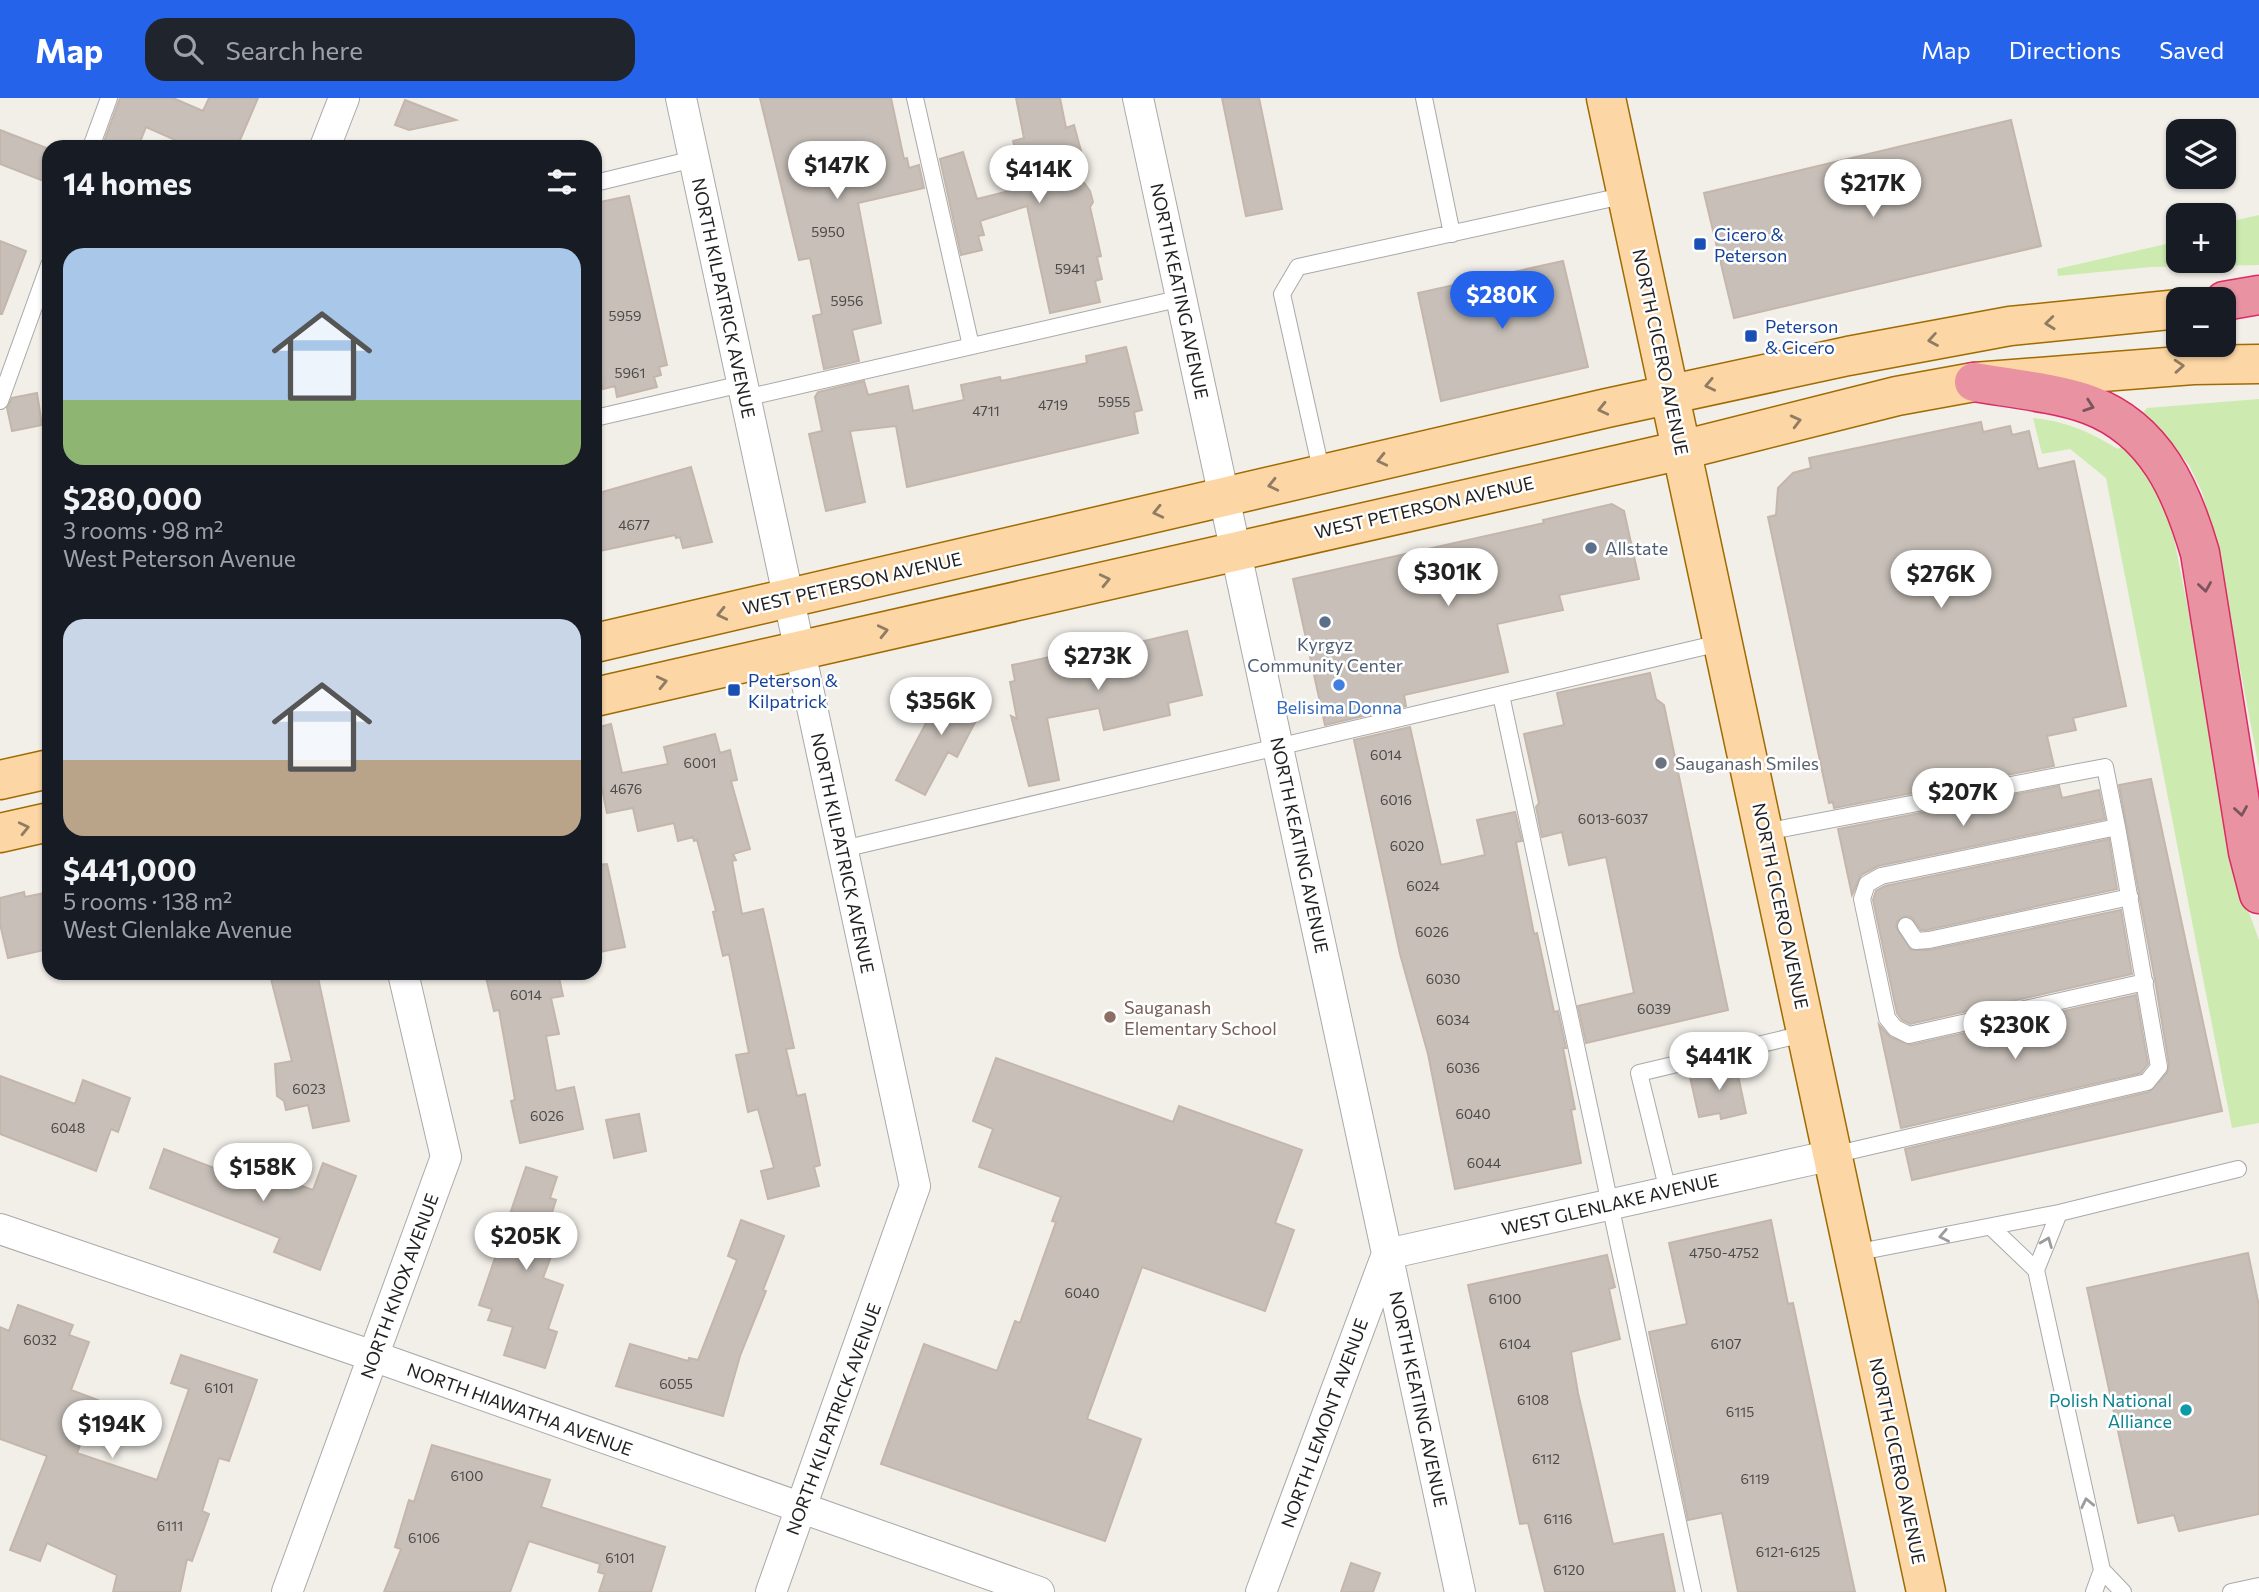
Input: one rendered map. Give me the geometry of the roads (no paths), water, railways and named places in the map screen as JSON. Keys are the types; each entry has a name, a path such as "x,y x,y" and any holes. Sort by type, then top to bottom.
{"highway":[{"path":"2236,300 2259,295"},
{"path":"1974,382 2089,405 2127,426 2151,447 2172,474 2187,508 2200,553 2248,852 2259,894"}],"main road":[{"name":"NORTH CICERO AVENUE","path":"1606,98 1926,1592"},
{"name":"WEST PETERSON AVENUE","path":"602,641 1224,496 1848,356 2000,328 2166,310"},
{"path":"2236,311 2259,312"},
{"name":"WEST PETERSON AVENUE","path":"602,695 1682,450 1897,396 1974,382 2193,365 2259,364"},
{"path":"0,780 42,771"},
{"path":"0,833 42,824"}],"street":[{"path":"329,140 344,98"},
{"name":"NORTH KILPATRICK AVENUE","path":"681,98 915,1186 771,1592"},
{"name":"NORTH KEATING AVENUE","path":"1139,98 1460,1592"},
{"name":"NORTH KNOX AVENUE","path":"287,1592 446,1157 405,980"},
{"name":"WEST GLENLAKE AVENUE","path":"1387,1254 1833,1155"},
{"name":"NORTH HIAWATHA AVENUE","path":"0,1229 373,1356 801,1510 1039,1592"},
{"name":"NORTH LEMONT AVENUE","path":"1261,1592 1387,1254"}],"lane":[{"path":"94,140 109,98"},
{"path":"915,98 971,346"},
{"path":"1424,98 1452,233"},
{"path":"602,181 694,159"},
{"path":"1322,474 1282,294 1298,267 1626,195"},
{"path":"0,401 42,284"},
{"path":"602,417 971,346 1182,298"},
{"path":"842,849 1724,642"},
{"path":"1501,695 1693,1592"},
{"path":"1765,832 2105,766 2159,1066 2147,1083 1833,1155"},
{"path":"2117,827 1881,876 1867,884 1862,899 1887,1018 1895,1028 1909,1035 2145,982"},
{"path":"1906,926 1916,941 1929,940 2130,897"},
{"path":"1668,1191 1639,1073 1808,1033"},
{"path":"1854,1253 2059,1213 2238,1169"},
{"path":"2036,1270 2059,1213"},
{"path":"1991,1227 2036,1270 2102,1570 2123,1592"},
{"path":"2094,1592 2102,1570"},
{"path":"2231,1592 2259,1586"}],"place":[{"name":"Cicero & Peterson","path":"1700,244"},
{"name":"Peterson & Cicero","path":"1751,336"},
{"name":"Allstate","path":"1591,548"},
{"name":"Kyrgyz Community Center","path":"1325,622"},
{"name":"Belisima Donna","path":"1339,685"},
{"name":"Peterson & Kilpatrick","path":"734,690"},
{"name":"Sauganash Smiles","path":"1661,763"},
{"name":"Sauganash Elementary School","path":"1110,1017"},
{"name":"Polish National Alliance","path":"2186,1410"}]}
